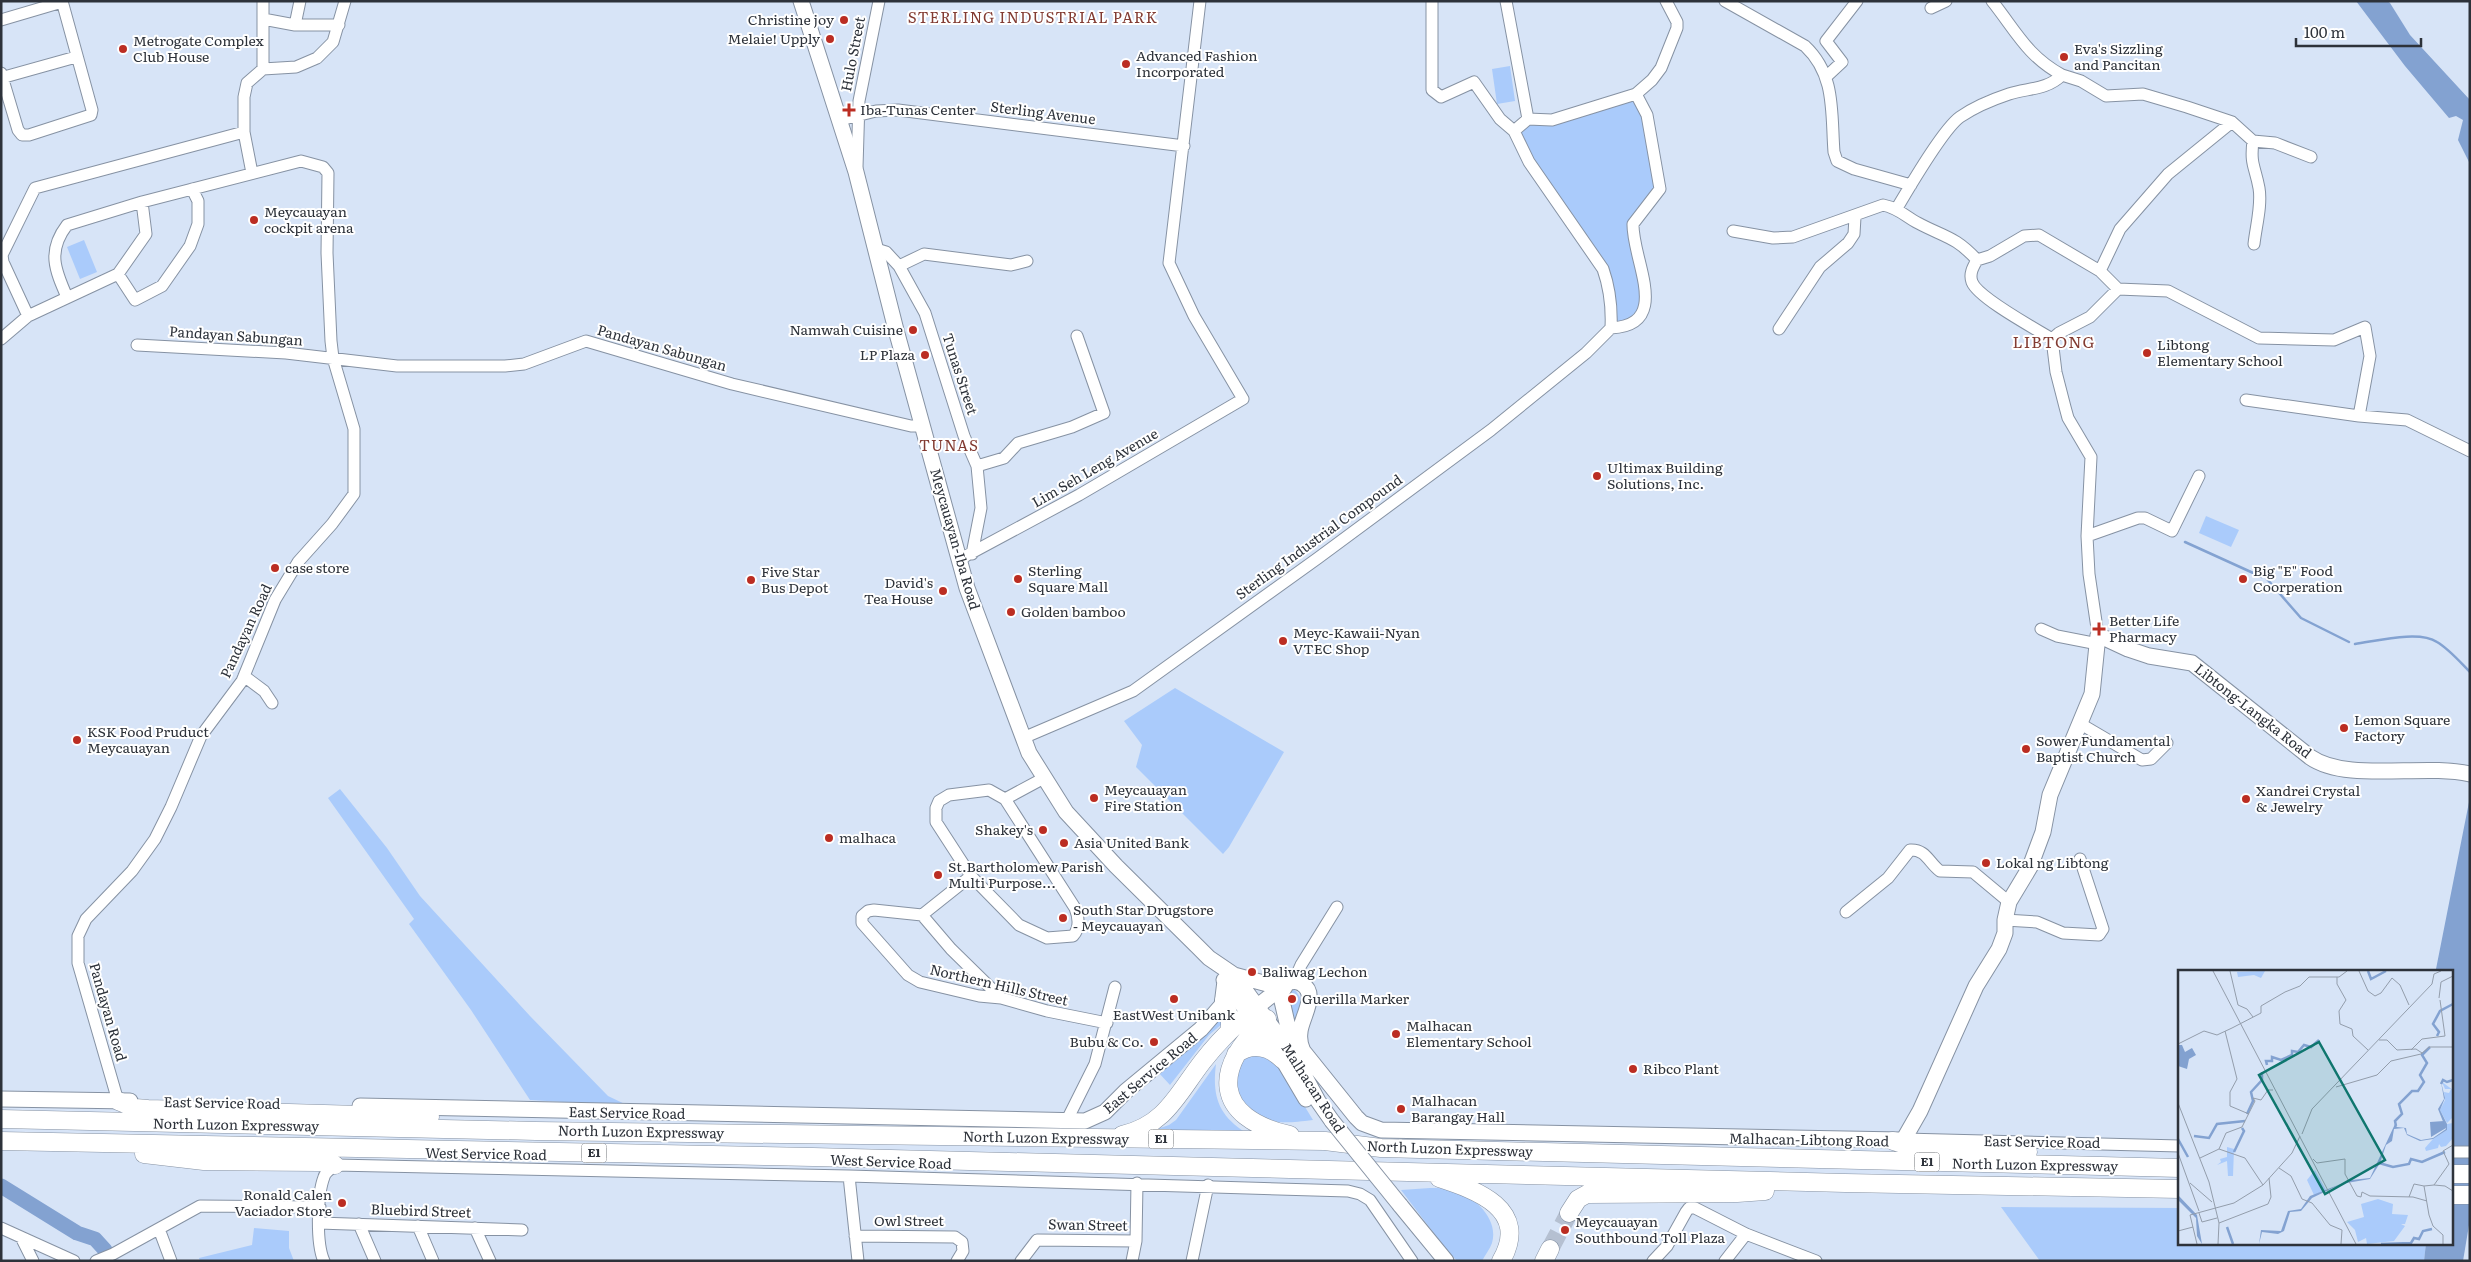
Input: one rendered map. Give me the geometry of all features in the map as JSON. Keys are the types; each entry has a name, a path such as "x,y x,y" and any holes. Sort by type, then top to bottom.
{"highway":[{"path":"1108,1138 1129,1134 1161,1117 1174,1103 1206,1057 1224,1015 1258,1016 1229,1068 1228,1088 1233,1102 1244,1115 1259,1125 1280,1133 1327,1129"},
{"path":"1236,1054 1244,1048 1260,1047 1274,1051 1290,1060"},
{"path":"118,1101 135,1108 148,1110 446,1117 510,1130"},
{"name":"North Luzon Expressway","path":"1,1119 510,1130 1108,1138 1327,1129 1381,1148 2178,1168"},
{"path":"1898,1140 1919,1149 2027,1152 2105,1166"},
{"name":"North Luzon Expressway","path":"1,1141 2178,1189"},
{"path":"46,1143 204,1161 319,1162 329,1171"},
{"path":"1416,1171 1469,1188 1483,1194 1498,1206 1504,1216 1508,1230 1508,1242 1502,1260"},
{"path":"2454,1174 2470,1174"},
{"path":"1569,1213 1578,1199 1587,1194 1737,1193 1845,1183"},
{"path":"2454,1195 2470,1195"}],"main road":[{"name":"Meycauayan-Iba Road","path":"801,1 856,172 922,426 966,556 967,588 1023,738 1044,778 1066,812 1128,878 1230,978 1258,1016"},
{"name":"Malhacan-Libtong Road","path":"1290,983 1302,984 1309,995 1300,1029 1300,1044 1303,1051 1356,1117 1362,1123 1381,1130 1898,1140 1920,1111 1976,986 1999,949 2005,933 2005,920 2009,902 2030,867 2043,832 2050,795 2092,694 2098,640"},
{"name":"Libtong-Langka Road","path":"2098,640 2149,656 2192,663 2310,757 2325,766 2337,769 2442,770 2469,774"},
{"path":"1224,1015 1230,978 1275,986 1290,983"},
{"path":"1258,1016 1290,983"},
{"path":"1290,983 1281,993 1289,1037 1290,1060"},
{"name":"East Service Road","path":"1,1099 1066,1122 1092,1119 1105,1112 1126,1092 1224,1015"},
{"name":"Malhacan Road","path":"1258,1016 1318,1101 1327,1129 1395,1207 1446,1261"},
{"name":"Malhacan Road","path":"1395,1207 1434,1261"}],"street":[{"path":"1,20 62,1 92,110 91,115 29,135 22,135 18,130 2,76 76,57"},
{"path":"263,1 263,69"},
{"path":"295,25 300,1"},
{"path":"252,173 244,132 244,97 247,83 263,69 296,67 317,58 333,42 346,1"},
{"name":"Hulo Street","path":"856,172 861,84 879,1"},
{"path":"1184,146 1200,1"},
{"path":"1432,1 1432,90 1441,97 1474,82 1500,119 1514,131 1529,162 1603,269 1612,304 1611,328 1623,327 1643,315 1646,306 1645,288 1636,254 1633,224 1660,189 1647,115 1636,94"},
{"path":"1506,1 1528,119"},
{"path":"1514,131 1528,119 1552,120 1636,94 1652,80 1661,68 1678,28 1677,22 1666,1"},
{"path":"1725,1 1806,46 1814,55 1827,76 1834,152 1837,161 1854,169 1911,186"},
{"path":"1827,76 1842,62 1826,41 1856,1"},
{"path":"1931,8 1946,1"},
{"path":"1992,1 2031,54 2044,65 2062,75 2081,81 2106,96 2143,94 2232,122 2253,141 2274,143 2311,157"},
{"path":"264,19 295,25 339,25"},
{"path":"1897,208 1937,145 1959,118 2008,95 2043,87 2062,75"},
{"name":"Sterling Avenue","path":"840,120 898,110 1184,146"},
{"path":"2100,271 2120,229 2168,174 2232,122"},
{"path":"28,316 3,262 2,255 35,188 244,132"},
{"path":"2253,141 2251,159 2260,189 2254,244"},
{"name":"Lim Seh Leng Avenue","path":"966,556 1079,495 1242,399 1194,316 1169,263 1184,146"},
{"path":"67,297 55,271 54,251 67,225 142,202 302,161 323,167 328,173 327,253 333,358"},
{"path":"118,274 135,300 162,286 190,246 198,224 198,201 192,189"},
{"path":"1,339 28,316 118,274 146,234 142,202"},
{"path":"1733,231 1773,238 1794,237 1883,206 1897,208 1918,222 1962,244 1977,260"},
{"path":"1779,329 1820,267 1848,243 1854,234 1855,216"},
{"path":"2118,289 2090,317 2059,333 2052,339 2003,309 1973,284 1971,274 1977,260 1990,256 2024,236 2039,235 2100,271 2118,289 2168,291 2258,338 2334,340 2365,327 2370,356 2359,416"},
{"name":"Tunas Street","path":"876,249 886,252 899,266 925,312 964,436 977,466 981,508 966,556"},
{"path":"899,266 924,254 1010,265 1027,261"},
{"name":"Sterling Industrial Compound","path":"1023,738 1133,691 1491,430 1586,353 1611,328"},
{"path":"977,466 1004,458 1018,443 1072,427 1104,413 1077,336"},
{"name":"Malhacan-Libtong Road","path":"2052,339 2056,372 2064,407 2068,418 2091,457 2087,536 2089,574 2098,640"},
{"name":"Pandayan Sabungan","path":"137,344 333,358 397,366 505,366 524,364 586,341 732,384 911,426 922,426"},
{"name":"Pandayan Road","path":"118,1101 78,963 78,936 86,919 132,871 156,839 201,736 244,676 275,600 298,562 332,524 354,494 354,429 333,358"},
{"path":"2246,400 2359,416 2407,420 2470,451"},
{"path":"2087,536 2138,518 2145,518 2172,531 2199,476"},
{"path":"2041,629 2058,636 2098,640"},
{"path":"244,676 264,690 272,703"},
{"path":"2079,723 2142,760 2151,759 2167,743"},
{"path":"1005,799 1044,778"},
{"path":"989,790 1005,799 1074,908 1078,922 1077,931 1073,936 1047,938 1019,925 971,876 936,822 936,808 939,801 949,795 989,790"},
{"path":"1846,912 1888,878 1910,850 1926,854 1940,871 1973,872 2009,902"},
{"path":"2005,920 2037,922 2064,933 2099,935 2103,929 2080,860"},
{"path":"971,876 922,915 951,949 1001,998"},
{"path":"1290,983 1337,908"},
{"name":"Northern Hills Street","path":"922,915 874,910 868,911 861,919 908,975 920,982 979,996 1001,998 1047,1011 1107,1023"},
{"path":"1066,1122 1095,1064 1115,987"},
{"name":"East Service Road","path":"1898,1140 2178,1146"},
{"path":"2454,1152 2470,1152"},
{"path":"324,1261 318,1242 319,1223 320,1207 329,1171"},
{"name":"West Service Road","path":"329,1171 849,1176 1208,1185 1348,1191 1360,1194 1372,1203 1412,1261"},
{"path":"849,1176 858,1261"},
{"path":"1132,1261 1136,1241 1137,1183"},
{"path":"1192,1261 1208,1185"},
{"path":"98,1260 200,1206 320,1207"},
{"path":"1653,1261 1667,1246 1689,1208 1695,1208 1746,1234 1816,1261"},
{"name":"Bluebird Street","path":"319,1223 522,1230"},
{"path":"359,1224 375,1261"},
{"path":"418,1226 433,1261"},
{"path":"1,1228 74,1261"},
{"path":"475,1228 490,1261"},
{"path":"159,1229 171,1261"},
{"path":"1725,1261 1746,1234"},
{"name":"Owl Street","path":"855,1236 949,1236 962,1242 963,1251 957,1261"},
{"path":"21,1237 33,1261"},
{"name":"Swan Street","path":"1021,1261 1037,1240 1136,1241"},
{"path":"37,1261 52,1250"}],"shaded area":[{"path":"2356,1 2387,1 2390,3 2410,35 2470,100 2470,164 2458,140 2463,120 2456,116 2449,118 2405,66"},
{"path":"1510,66 1515,101 1497,104 1492,69"},
{"path":"1636,94 1660,189 1633,224 1643,315 1611,328 1608,283 1514,131 1528,119 1552,120"},
{"path":"84,240 97,272 80,279 67,247"},
{"path":"2206,516 2239,530 2231,547 2199,533"},
{"path":"1175,688 1284,752 1229,847 1223,854 1136,767 1142,745 1124,721"},
{"path":"340,789 387,848 420,896 530,1016 608,1096 629,1106 530,1100 471,1010 409,924 414,919 328,798"},
{"path":"2470,797 2470,1219 2463,1261 2424,1261 2426,1244 2454,1244 2454,970 2436,969"},
{"path":"1292,989 1296,991 1301,999 1292,1037 1285,993"},
{"path":"1221,1018 1222,1024 1209,1035 1170,1085 1158,1072"},
{"path":"1262,1052 1277,1061 1313,1120 1278,1122 1245,1111 1232,1074 1240,1057"},
{"path":"1216,1064 1215,1086 1219,1104 1229,1119 1246,1133 1151,1131 1169,1125 1176,1120"},
{"path":"1445,1188 1462,1193 1484,1210 1492,1226 1493,1234 1492,1243 1482,1261 1457,1261 1401,1190"},
{"path":"2001,1207 2178,1208 2178,1244 2426,1244 2424,1261 2040,1261"},
{"path":"254,1228 289,1231 289,1248 294,1261 200,1261 199,1258 252,1245"}],"waterway":[{"path":"2185,542 2262,577"},
{"path":"2267,579 2301,618 2349,642"},
{"path":"2355,644 2398,637 2429,639 2446,648 2470,672"},
{"path":"1,1186 77,1233 95,1239 105,1250 107,1261"}],"tunnel":[{"path":"1550,1249 1569,1213"}],"place":[{"name":"Christine joy","path":"844,20"},
{"name":"Melaie! Upply","path":"830,39"},
{"name":"Metrogate Complex Club House","path":"123,49"},
{"name":"Eva's Sizzling and Pancitan","path":"2064,57"},
{"name":"Advanced Fashion Incorporated","path":"1126,64"},
{"name":"Iba-Tunas Center","path":"849,110"},
{"name":"Meycauayan cockpit arena","path":"254,220"},
{"name":"Namwah Cuisine","path":"913,330"},
{"name":"Libtong Elementary School","path":"2147,353"},
{"name":"LP Plaza","path":"925,355"},
{"name":"Ultimax Building Solutions, Inc.","path":"1597,476"},
{"name":"case store","path":"275,568"},
{"name":"Sterling Square Mall","path":"1018,579"},
{"name":"Big \"E\" Food Coorperation","path":"2243,579"},
{"name":"Five Star Bus Depot","path":"751,580"},
{"name":"David's Tea House","path":"943,591"},
{"name":"Golden bamboo","path":"1011,612"},
{"name":"Better Life Pharmacy","path":"2099,629"},
{"name":"Meyc-Kawaii-Nyan VTEC Shop","path":"1283,641"},
{"name":"Lemon Square Factory","path":"2344,728"},
{"name":"KSK Food Pruduct Meycauayan","path":"77,740"},
{"name":"Sower Fundamental Baptist Church","path":"2026,749"},
{"name":"Meycauayan Fire Station","path":"1094,798"},
{"name":"Xandrei Crystal & Jewelry","path":"2246,799"},
{"name":"Shakey's","path":"1043,830"},
{"name":"malhaca","path":"829,838"},
{"name":"Asia United Bank","path":"1064,843"},
{"name":"Lokal ng Libtong","path":"1986,863"},
{"name":"St.Bartholomew Parish Multi Purpose...","path":"938,875"},
{"name":"South Star Drugstore - Meycauayan","path":"1063,918"},
{"name":"Baliwag Lechon","path":"1252,972"},
{"name":"EastWest Unibank","path":"1174,999"},
{"name":"Guerilla Marker","path":"1292,999"},
{"name":"Malhacan Elementary School","path":"1396,1034"},
{"name":"Bubu & Co.","path":"1154,1042"},
{"name":"Ribco Plant","path":"1633,1069"},
{"name":"Malhacan Barangay Hall","path":"1401,1109"},
{"name":"Ronald Calen Vaciador Store","path":"342,1203"},
{"name":"Meycauayan Southbound Toll Plaza","path":"1565,1230"}],"district":[{"name":"STERLING INDUSTRIAL PARK","path":"1033,18"},
{"name":"LIBTONG","path":"2054,342"},
{"name":"TUNAS","path":"949,446"}]}
